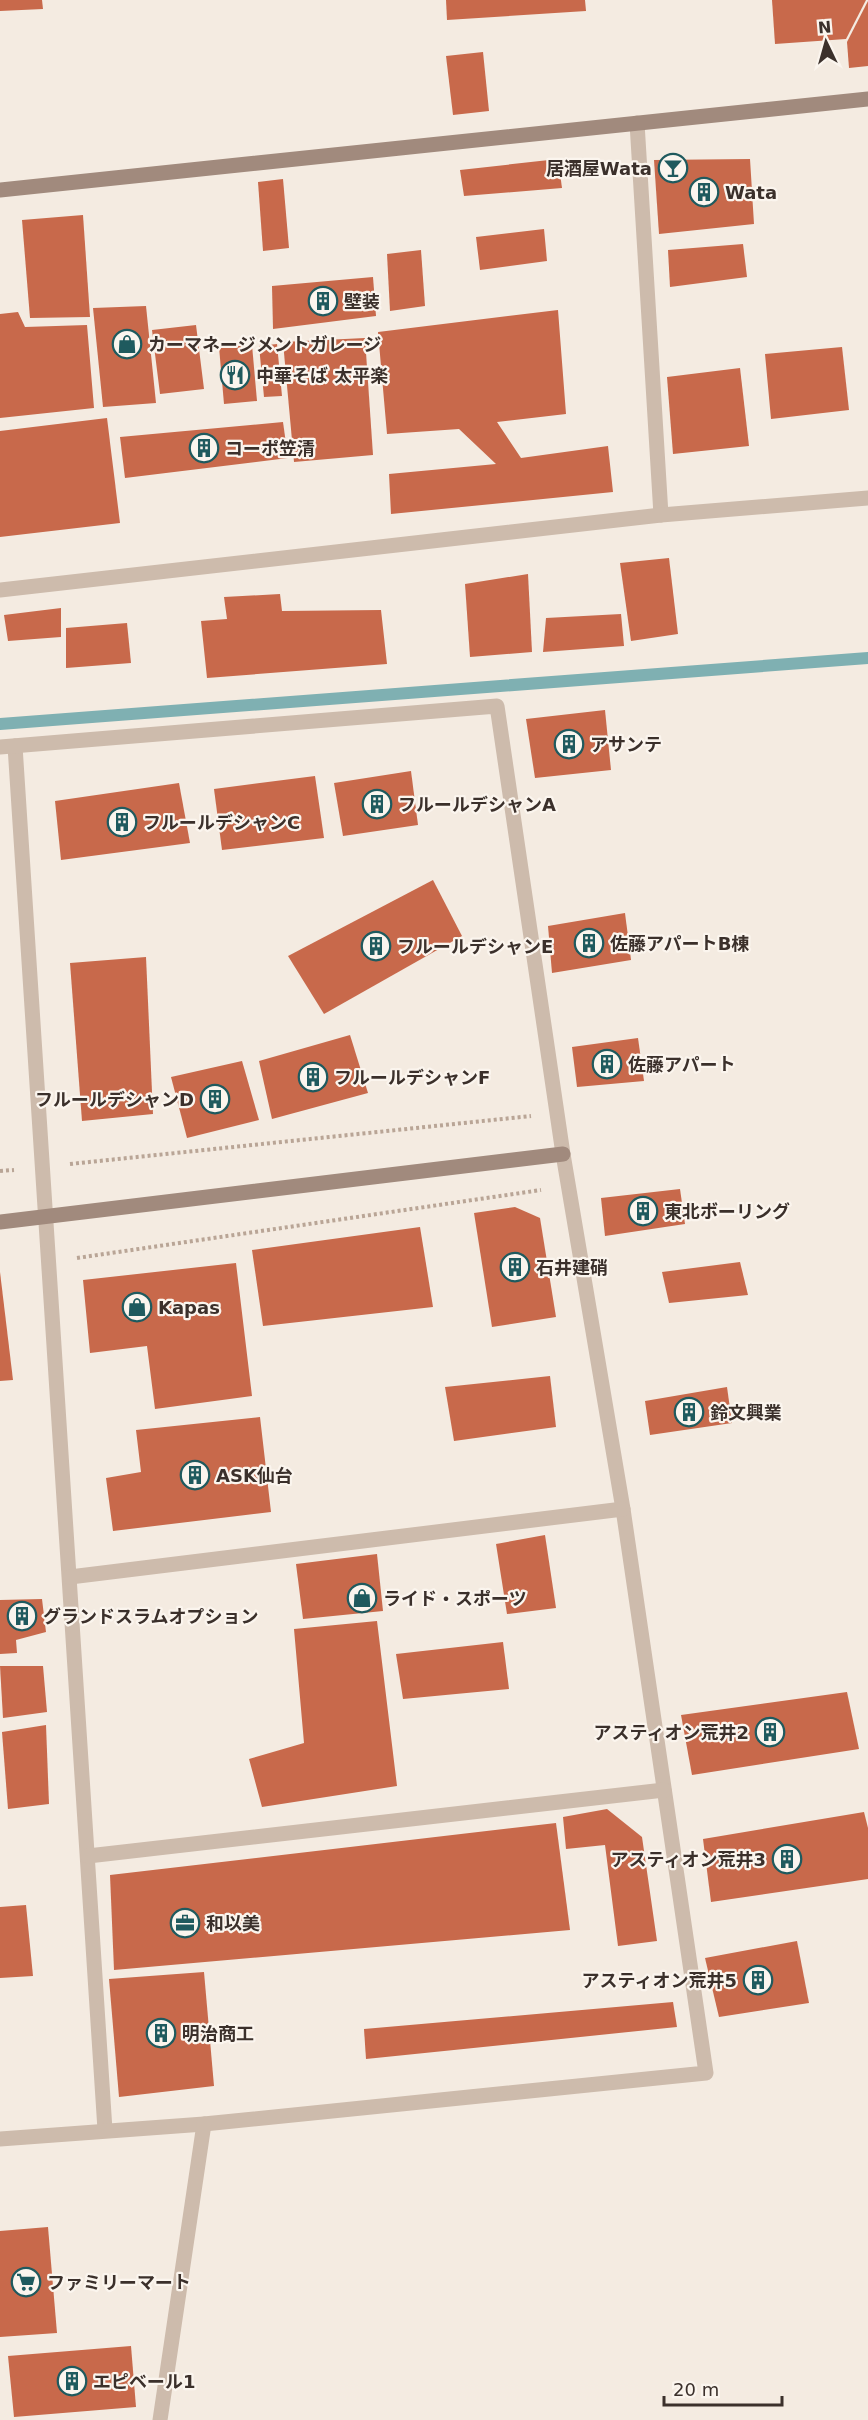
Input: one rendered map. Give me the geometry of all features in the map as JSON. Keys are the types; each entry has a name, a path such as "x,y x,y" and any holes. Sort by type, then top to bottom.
{"street":[{"path":"0,190 868,99"},
{"path":"637,123 661,515"},
{"path":"0,590 661,515 868,498"},
{"path":"0,2139 204,2124 706,2073 623,1509 563,1154 497,706 8,747 70,1577 105,2130"},
{"path":"0,1222 563,1154"},
{"path":"70,1577 623,1509"},
{"path":"88,1856 664,1790"},
{"path":"160,2420 204,2124"}],"path":[{"path":"63,1165 558,1113"},
{"path":"0,1171 21,1169"},
{"path":"74,1258 569,1185"}],"building":[{"path":"0,0 42,0 43,9 0,11"},
{"path":"446,0 585,0 586,11 447,20"},
{"path":"772,0 866,0 846,39 775,44"},
{"path":"868,1 868,66 849,68 847,42"},
{"path":"483,52 489,111 453,115 446,56"},
{"path":"558,159 562,188 464,196 460,170"},
{"name":"Wata","path":"750,159 754,224 659,234 654,160"},
{"path":"283,179 289,248 263,251 258,182"},
{"path":"83,215 90,317 30,318 22,220"},
{"path":"544,229 547,261 480,270 476,237"},
{"path":"743,244 747,277 670,287 668,250"},
{"path":"421,250 425,306 390,311 387,254"},
{"name":"壁装","path":"373,277 376,316 273,329 272,286"},
{"path":"146,306 156,403 103,407 93,308"},
{"path":"558,310 566,414 497,422 521,458 608,446 613,492 391,514 389,474 496,464 459,429 387,434 378,332"},
{"path":"18,312 25,327 87,325 94,408 0,418 0,314"},
{"path":"196,325 204,389 160,394 152,330"},
{"path":"365,338 373,455 294,462 283,342"},
{"path":"277,344 282,396 264,397 259,346"},
{"path":"252,345 257,401 224,404 219,347"},
{"path":"842,347 849,410 771,419 765,354"},
{"path":"740,368 749,446 673,454 667,377"},
{"path":"107,418 120,523 0,537 0,431"},
{"name":"コーポ笠清","path":"283,422 288,458 125,478 120,437"},
{"path":"669,558 678,634 631,641 620,563"},
{"path":"528,574 532,652 470,657 465,584"},
{"path":"280,594 282,611 381,610 387,664 207,678 201,621 227,619 224,597"},
{"path":"61,608 61,637 8,641 4,615"},
{"path":"621,614 624,646 543,652 546,618"},
{"path":"127,623 131,663 66,668 66,628"},
{"name":"アサンテ","path":"605,710 611,770 535,778 526,719"},
{"name":"フルールデシャンA","path":"411,771 418,825 343,836 334,783"},
{"path":"315,776 324,838 222,850 214,789"},
{"name":"フルールデシャンC","path":"179,783 190,843 61,860 55,801"},
{"name":"フルールデシャンE","path":"433,880 462,936 324,1014 288,956"},
{"name":"佐藤アパートB棟","path":"625,913 631,960 552,973 548,926"},
{"path":"146,957 153,1114 82,1121 70,963"},
{"name":"フルールデシャンF","path":"350,1035 368,1093 272,1119 259,1061"},
{"name":"佐藤アパート","path":"638,1038 644,1081 577,1087 572,1047"},
{"name":"フルールデシャンD","path":"242,1061 259,1120 187,1138 171,1077"},
{"name":"東北ボーリング","path":"680,1189 685,1224 605,1236 601,1198"},
{"name":"石井建硝","path":"515,1207 540,1218 556,1317 492,1327 474,1213"},
{"path":"420,1227 433,1307 263,1326 252,1250"},
{"path":"740,1262 748,1295 669,1303 662,1272"},
{"path":"236,1263 252,1396 155,1409 147,1346 90,1353 83,1280"},
{"path":"0,1272 13,1380 0,1381"},
{"path":"550,1376 556,1427 454,1441 445,1387"},
{"name":"鈴文興業","path":"727,1387 732,1423 650,1435 645,1401"},
{"name":"ASK仙台","path":"260,1417 271,1512 113,1531 106,1478 141,1472 136,1430"},
{"path":"545,1535 556,1608 507,1614 496,1544"},
{"path":"377,1554 383,1611 303,1619 296,1564"},
{"name":"グランドスラムオプション","path":"42,1599 46,1632 16,1640 17,1653 0,1654 0,1600"},
{"path":"377,1621 397,1786 262,1807 249,1759 304,1743 294,1629"},
{"path":"503,1642 509,1689 403,1699 396,1654"},
{"path":"0,1666 43,1666 47,1712 3,1718"},
{"name":"アスティオン荒井2","path":"847,1692 859,1749 692,1775 681,1715"},
{"path":"46,1725 49,1804 8,1809 2,1732"},
{"path":"607,1809 642,1837 657,1941 618,1946 605,1845 566,1849 563,1817"},
{"name":"アスティオン荒井3","path":"864,1812 868,1828 868,1879 711,1902 703,1839"},
{"path":"556,1823 570,1930 114,1970 110,1875"},
{"path":"26,1905 33,1976 0,1978 0,1907"},
{"name":"アスティオン荒井5","path":"797,1941 809,2003 719,2017 705,1958"},
{"name":"明治商工","path":"204,1972 214,2086 119,2097 109,1979"},
{"path":"673,2002 677,2027 366,2059 364,2029"},
{"name":"ファミリーマート","path":"48,2227 57,2333 0,2337 0,2231"},
{"name":"エピベール1","path":"131,2346 136,2407 14,2417 8,2356"}],"waterway":[{"path":"0,724 868,658"}],"place":[{"name":"居酒屋Wata","path":"673,168"},
{"name":"Wata","path":"704,192"},
{"name":"壁装","path":"323,301"},
{"name":"カーマネージメントガレージ","path":"127,344"},
{"name":"中華そば 太平楽","path":"235,375"},
{"name":"コーポ笠清","path":"204,448"},
{"name":"アサンテ","path":"569,744"},
{"name":"フルールデシャンA","path":"377,804"},
{"name":"フルールデシャンC","path":"122,822"},
{"name":"佐藤アパートB棟","path":"589,943"},
{"name":"フルールデシャンE","path":"376,946"},
{"name":"佐藤アパート","path":"607,1064"},
{"name":"フルールデシャンF","path":"313,1077"},
{"name":"フルールデシャンD","path":"215,1099"},
{"name":"東北ボーリング","path":"643,1211"},
{"name":"石井建硝","path":"515,1267"},
{"name":"Kapas","path":"137,1307"},
{"name":"鈴文興業","path":"689,1412"},
{"name":"ASK仙台","path":"195,1475"},
{"name":"ライド・スポーツ","path":"362,1598"},
{"name":"グランドスラムオプション","path":"22,1616"},
{"name":"アスティオン荒井2","path":"770,1732"},
{"name":"アスティオン荒井3","path":"787,1859"},
{"name":"和以美","path":"185,1923"},
{"name":"アスティオン荒井5","path":"758,1980"},
{"name":"明治商工","path":"161,2033"},
{"name":"ファミリーマート","path":"26,2282"},
{"name":"エピベール1","path":"72,2381"}]}
